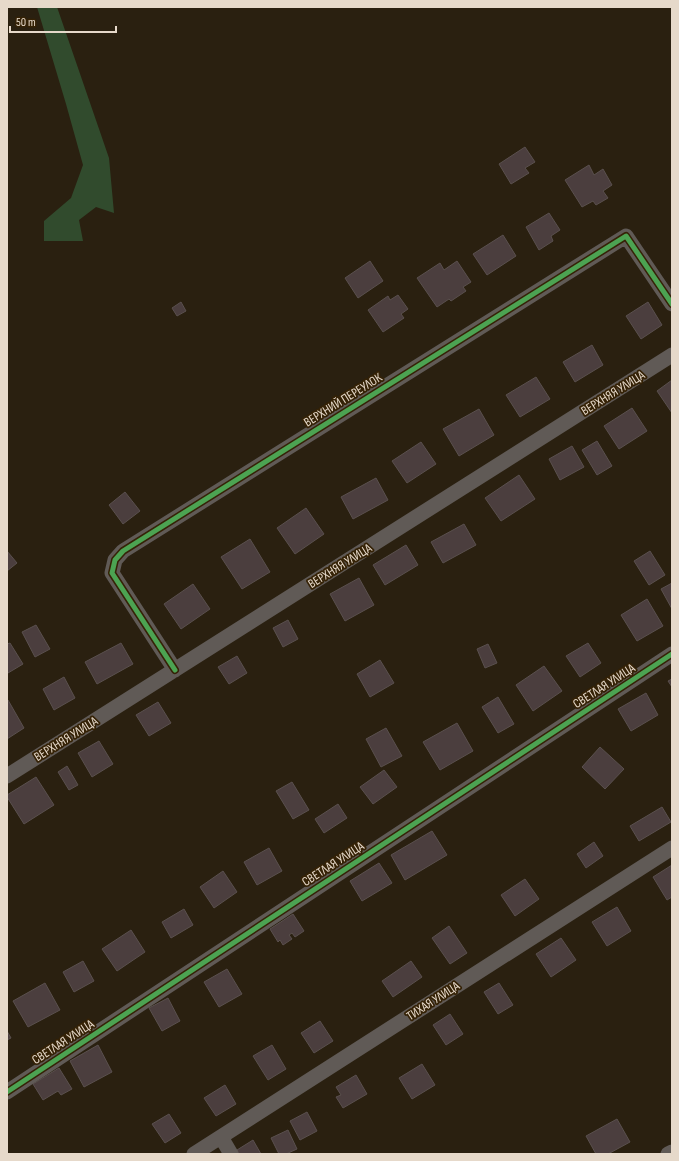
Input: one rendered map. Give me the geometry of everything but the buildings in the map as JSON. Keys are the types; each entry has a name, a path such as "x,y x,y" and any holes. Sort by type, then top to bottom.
{"street":[{"name":"ВЕРХНИЙ ПЕРЕУЛОК","path":"175,670 112,572 115,560 123,551 626,236 672,304"},
{"name":"ВЕРХНЯЯ УЛИЦА","path":"7,776 672,355"},
{"name":"СВЕТЛАЯ УЛИЦА","path":"7,1092 672,654"},
{"name":"ТИХАЯ УЛИЦА","path":"194,1154 672,848"},
{"path":"221,1137 231,1154"},
{"path":"668,1154 672,1152"}],"green space":[{"path":"37,7 57,7 109,158 114,213 96,207 79,220 83,241 44,241 44,221 71,198 83,165"}],"cycle path":[{"path":"175,670 112,573 115,560 123,551 626,236 672,304"},
{"path":"7,1092 672,654"}]}
